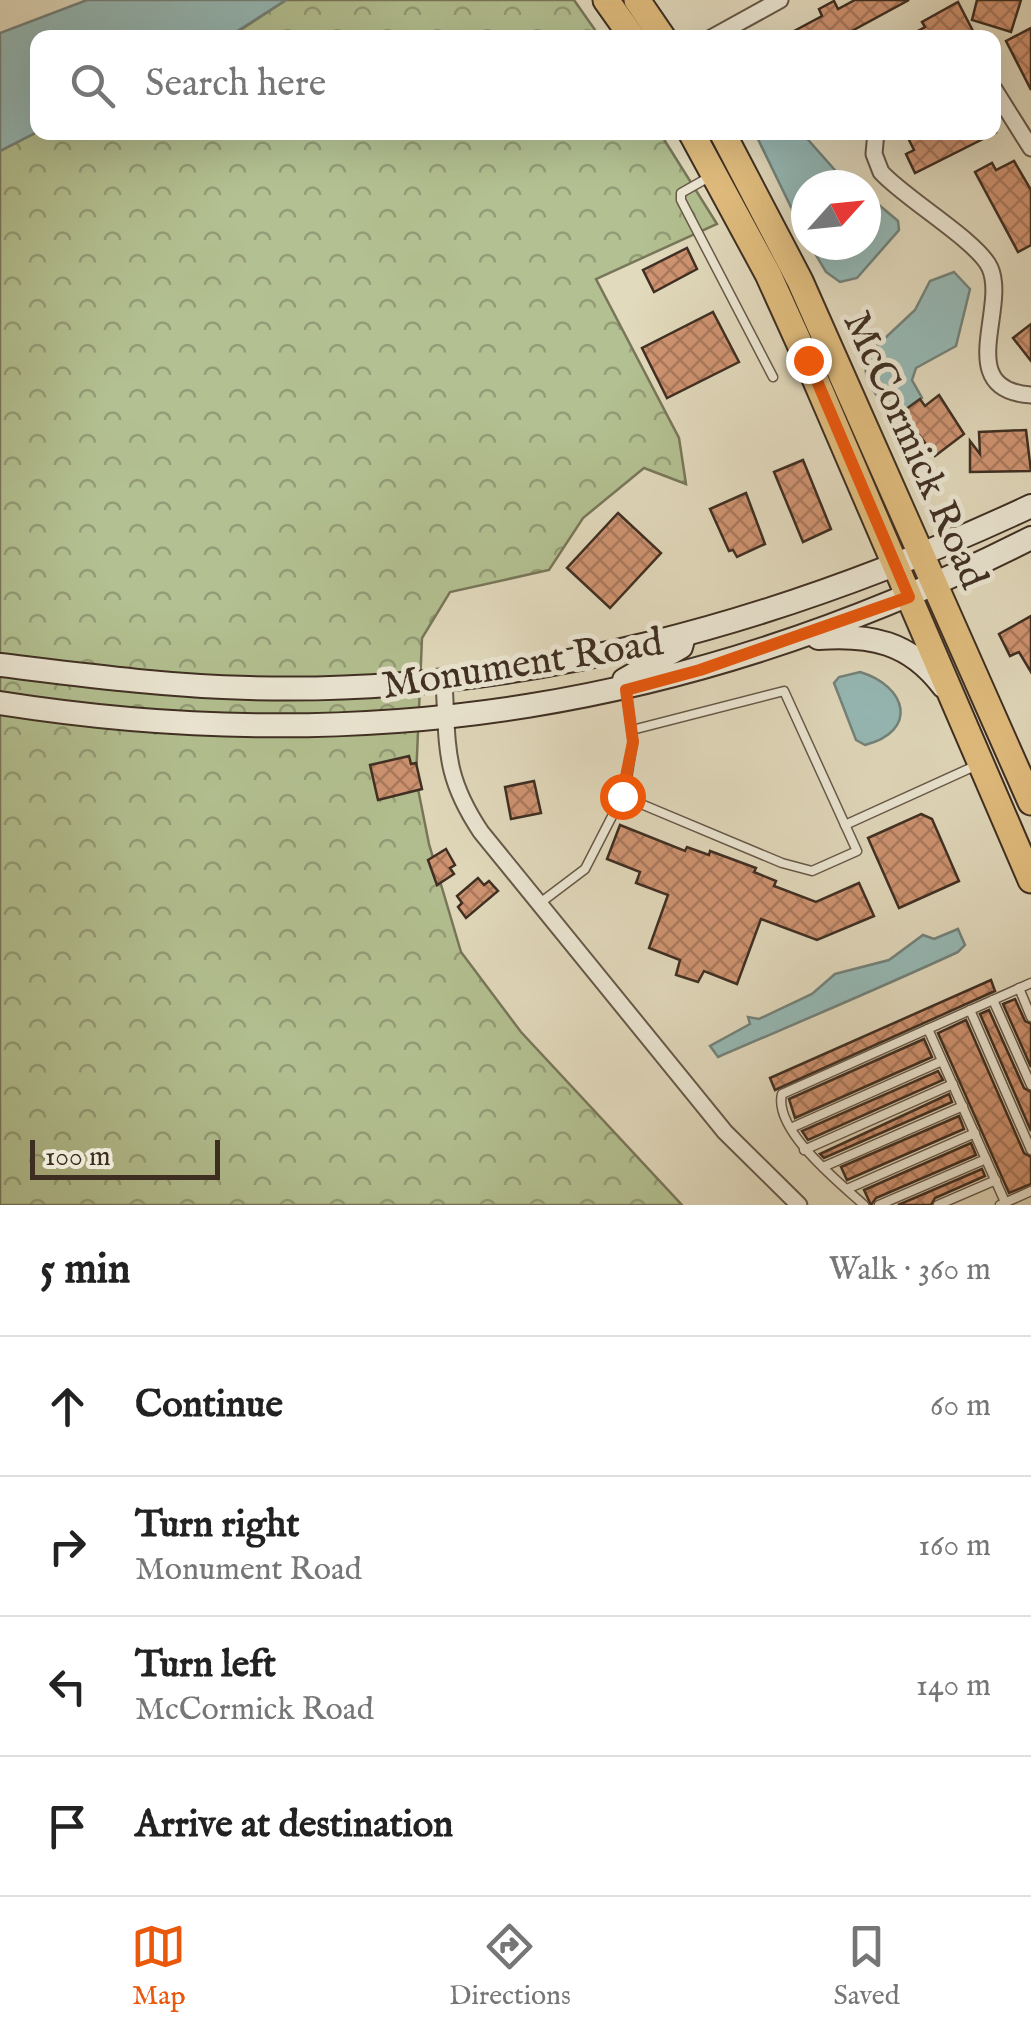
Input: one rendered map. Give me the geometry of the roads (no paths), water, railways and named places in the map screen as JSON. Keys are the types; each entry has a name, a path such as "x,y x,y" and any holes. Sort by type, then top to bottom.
{"main road":[{"path":"606,0 628,30"},
{"path":"638,0 658,30"},
{"name":"McCormick Road","path":"697,140 791,324 1031,880"},
{"name":"McCormick Road","path":"728,141 805,292 1020,761 1031,802"},
{"path":"716,174 729,174 742,186 784,267 805,292"},
{"name":"Monument Road","path":"0,665 159,684 252,688 444,682 568,665 684,636 896,566 1031,506"},
{"name":"Monument Road","path":"0,704 88,717 252,726 446,719 574,700 626,690 790,640 937,586 1031,538"},
{"path":"574,700 648,669 681,648 684,636"},
{"path":"790,640 880,638 907,651 931,671 955,704"}],"street":[{"path":"725,30 776,1"},
{"path":"1001,101 1031,148"},
{"path":"875,140 886,178 990,267 995,297 985,354 994,376 1010,390 1031,395"},
{"path":"444,682 448,766 457,796 724,1132 799,1205"}],"lane":[{"path":"716,174 681,193 681,200 772,377"},
{"path":"540,903 585,869 622,796 632,730 626,690"},
{"path":"622,796 782,864 812,871 857,851 784,691 632,730"},
{"path":"845,825 981,763"},
{"path":"864,1205 804,1150 780,1101 782,1094 1031,983"},
{"path":"1018,988 1031,1017"},
{"path":"993,1000 1031,1085"},
{"path":"970,1010 1031,1150"},
{"path":"928,1028 996,1180 1002,1204 1031,1191"},
{"path":"792,1128 942,1061"},
{"path":"804,1150 953,1084"},
{"path":"823,1168 963,1106"},
{"path":"846,1189 974,1133"},
{"path":"879,1205 986,1159"},
{"path":"938,1205 996,1180"}],"water":[{"path":"87,0 286,0 239,30 30,30 30,136 0,151 0,33"},
{"path":"758,140 808,140 835,170 791,170 791,207"},
{"path":"881,207 898,221 899,230 881,251"},
{"path":"819,260 873,260 857,278 840,282 826,272"},
{"path":"954,272 970,289 956,346 916,368 912,380 922,398 899,415 872,390 866,374 867,355 915,310 930,281"},
{"path":"860,672 888,687 900,708 894,730 865,745 856,740 834,683 839,677"},
{"path":"958,929 965,945 958,952 718,1057 710,1046 750,1024 748,1017 759,1019 812,994 835,974 889,960 923,935 934,939"}]}
